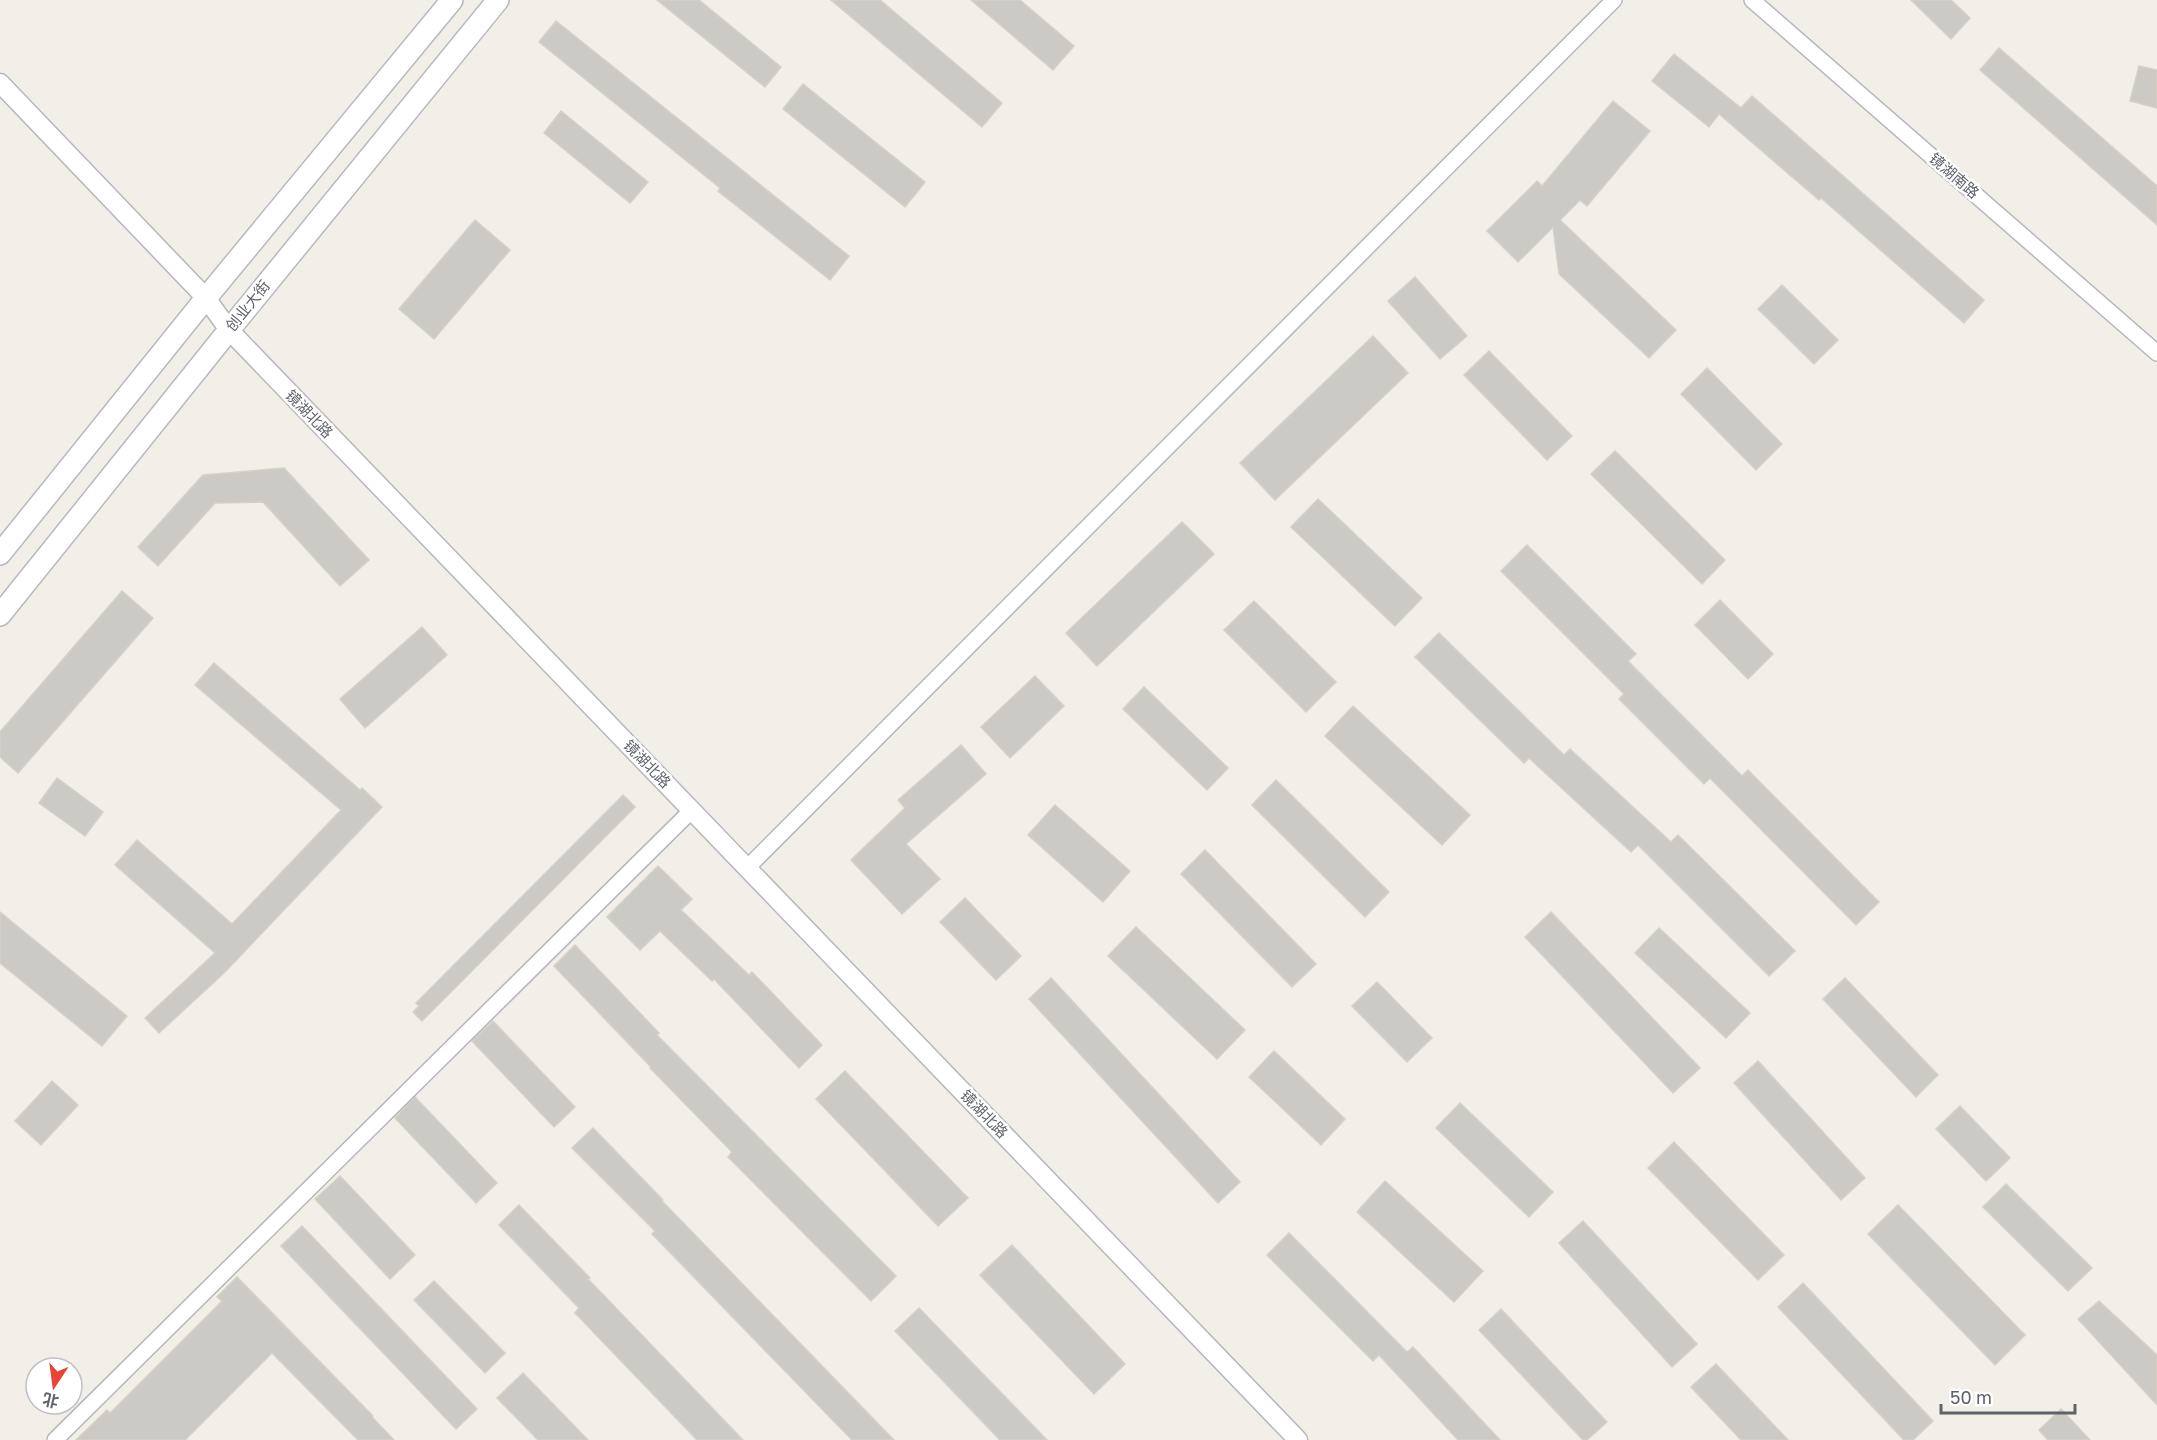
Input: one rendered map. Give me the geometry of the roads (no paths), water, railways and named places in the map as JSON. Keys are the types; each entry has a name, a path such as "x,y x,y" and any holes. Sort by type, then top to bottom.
{"main road":[{"path":"0,554 452,0"},
{"name":"创业大街","path":"0,615 498,0"}],"street":[{"path":"747,868 1614,0"},
{"name":"镜湖南路","path":"1752,0 2157,352"},
{"name":"镜湖北路","path":"0,83 207,298 229,330 1298,1440"},
{"path":"56,1440 692,810"}]}
